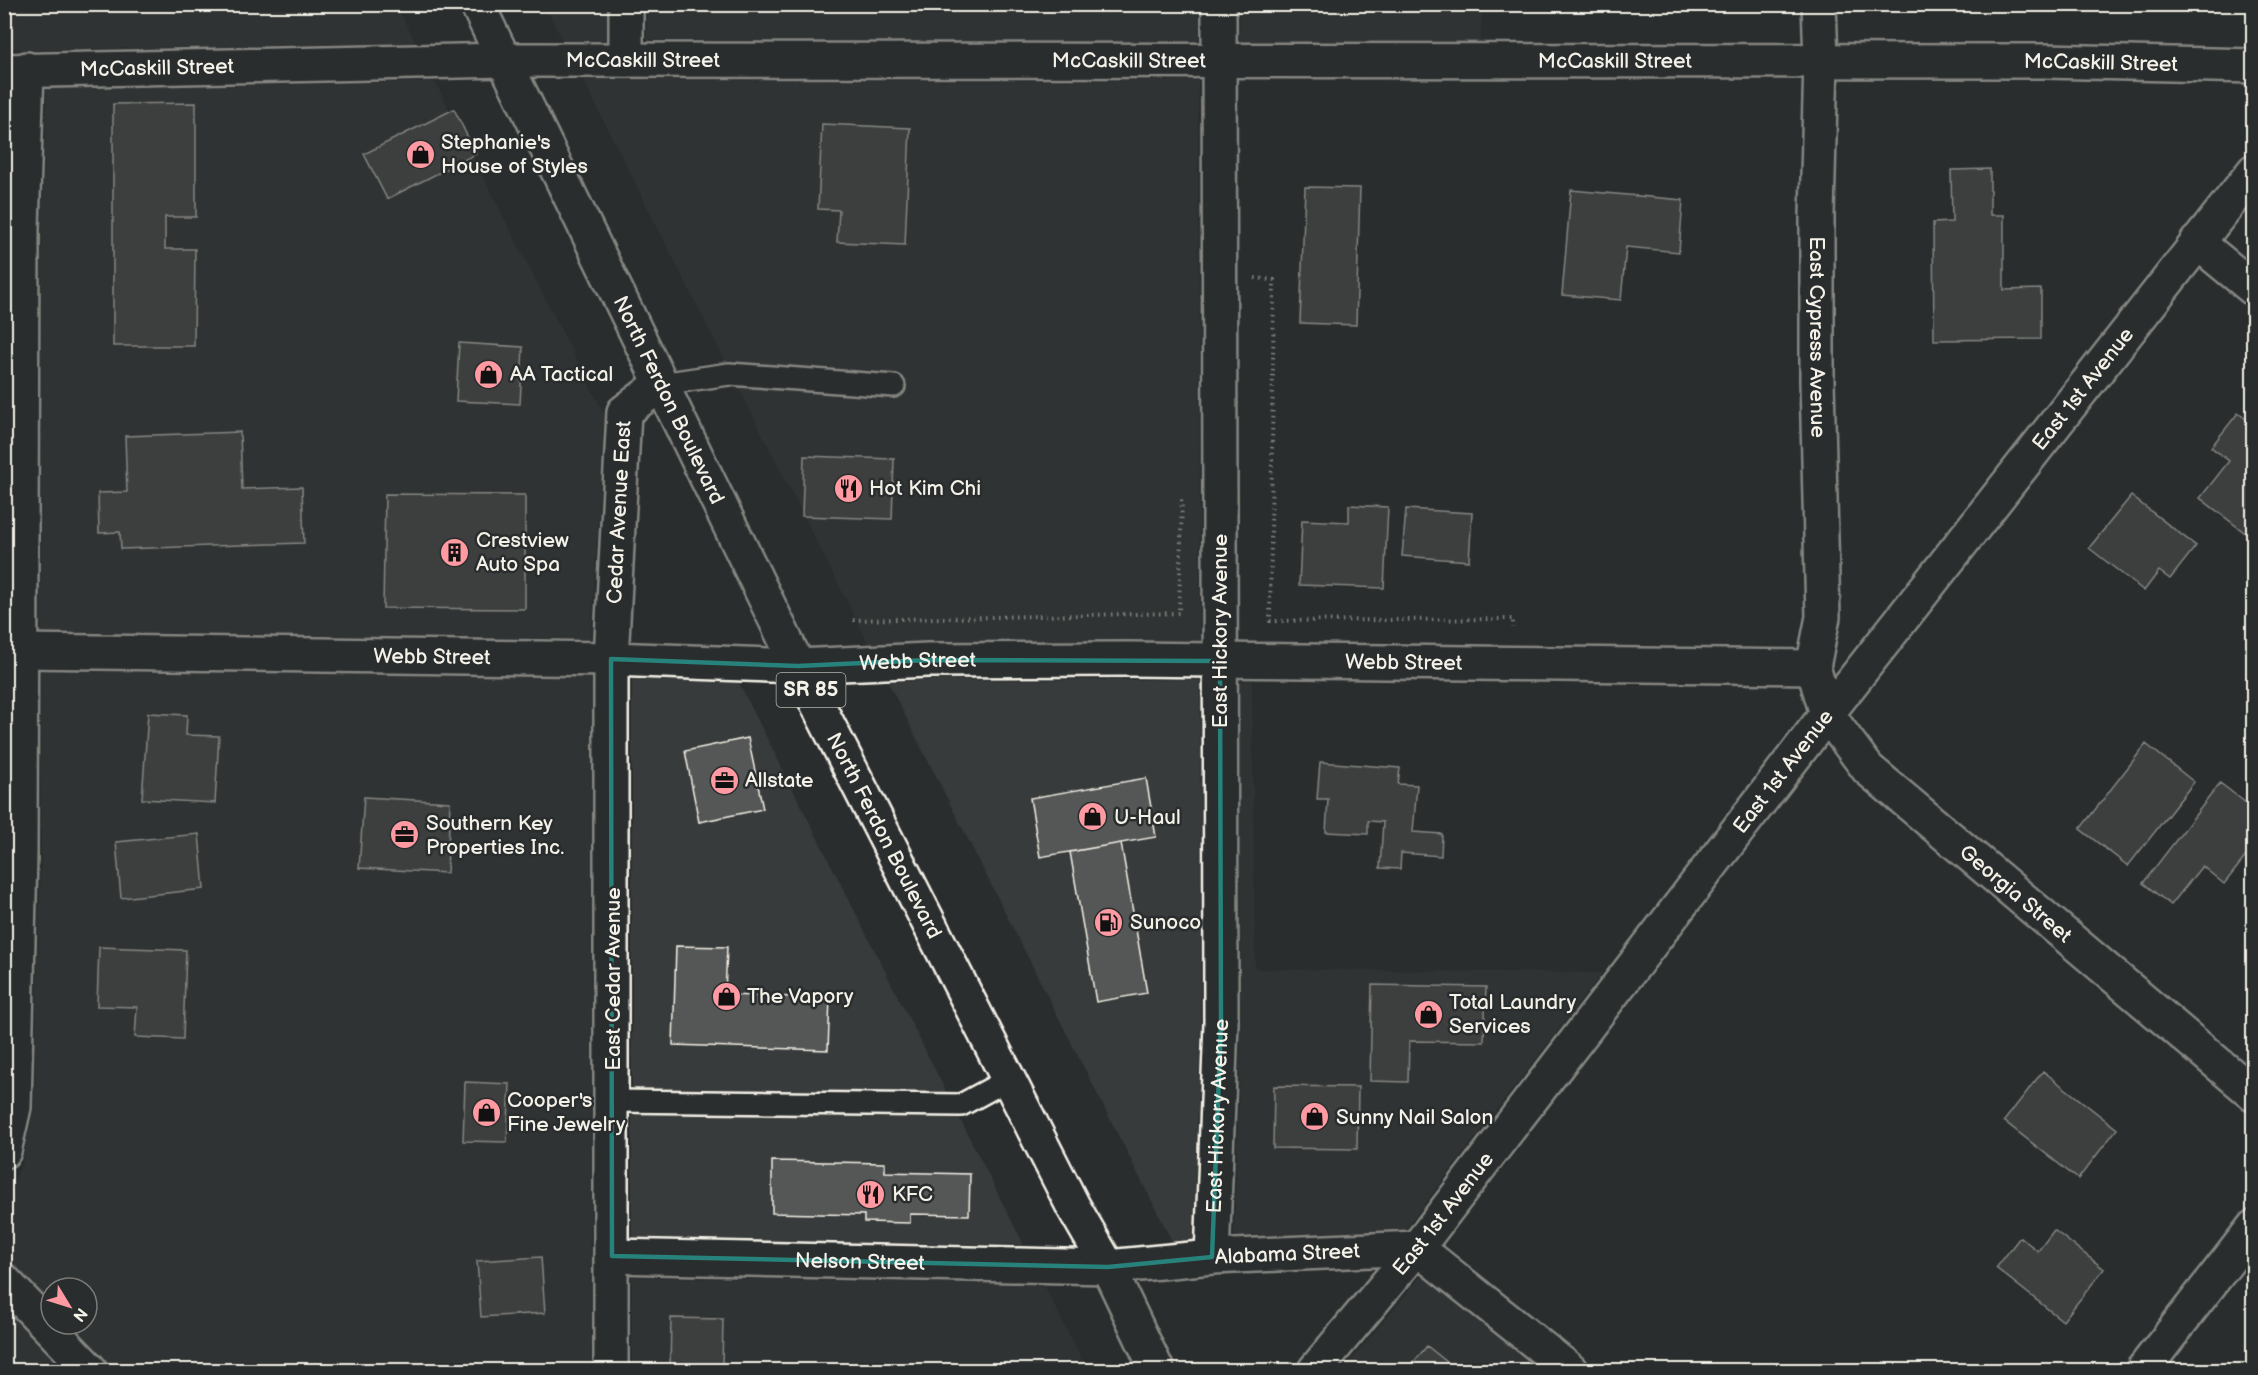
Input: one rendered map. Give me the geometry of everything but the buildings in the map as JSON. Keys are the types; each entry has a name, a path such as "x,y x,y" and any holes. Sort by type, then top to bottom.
{"street":[{"name":"North Ferdon Boulevard","path":"477,4 798,666 1073,1206 1108,1268 1157,1371"},
{"path":"626,4 626,60"},
{"name":"East Hickory Avenue","path":"1212,1257 1221,1023 1219,4"},
{"name":"East Cypress Avenue","path":"1814,667 1823,617 1817,381 1820,4"},
{"name":"McCaskill Street","path":"16,70 505,60 1219,62 1821,60 2045,61 2253,66"},
{"path":"4,1151 14,1107 20,855 22,228 16,70"},
{"name":"East 1st Avenue","path":"1315,1371 1417,1248 1827,714 2253,171"},
{"path":"2197,242 2253,289"},
{"name":"Cedar Avenue East","path":"611,659 624,412 662,384"},
{"name":"Webb Street","path":"21,651 611,659 798,666 940,660 1814,667"},
{"name":"East Cedar Avenue","path":"611,659 611,1371"},
{"name":"Georgia Street","path":"1814,667 1827,714 1868,769 2253,1094"},
{"path":"2143,1371 2253,1227"},
{"path":"1417,1248 1570,1371"},
{"name":"Alabama Street","path":"1108,1268 1212,1257 1417,1248"},
{"name":"Nelson Street","path":"612,1257 1108,1268"},
{"path":"4,1281 90,1371"}],"lane":[{"path":"662,384 729,374 894,386"},
{"path":"612,1101 961,1105 1009,1079"}],"path":[{"path":"1220,274 1274,280 1270,621 1513,618 1513,663"},
{"path":"853,620 1179,614 1182,485"}],"highlighted area":[{"path":"611,659 798,666 928,660 1220,661 1221,1023 1212,1257 1108,1267 612,1256"}],"shaded area":[{"path":"5,4 396,5 416,43 26,50 8,47 8,51 5,51"},
{"path":"1240,4 1483,5 1480,42 1239,43"},
{"path":"545,5 607,5 607,41 563,41"},
{"path":"647,5 1199,5 1199,42 647,40"},
{"path":"583,80 1198,81 1200,641 868,643"},
{"path":"435,82 604,414 591,639 41,632 42,231 47,89"},
{"path":"41,671 592,678 591,1237 589,1237 592,1255 591,1370 116,1370 83,1336 99,1336 99,1276 39,1276 39,1290 5,1255 5,1200 22,1164 34,1110 41,859"},
{"path":"632,679 739,683 1024,1245 632,1238"},
{"path":"1200,680 1201,1020 1193,1239 1172,1241 888,682"},
{"path":"1240,681 1252,681 1255,969 1602,973 1405,1229 1234,1236 1241,1026"},
{"path":"1422,1275 1541,1370 1343,1370"},
{"path":"632,1277 1044,1285 1087,1370 632,1370"},
{"path":"5,1308 64,1370 5,1370"}],"place":[{"name":"Stephanie's House of Styles","path":"420,154"},
{"name":"AA Tactical","path":"489,374"},
{"name":"Hot Kim Chi","path":"848,488"},
{"name":"Crestview Auto Spa","path":"455,552"},
{"name":"Allstate","path":"724,780"},
{"name":"U-Haul","path":"1093,817"},
{"name":"Southern Key Properties Inc.","path":"405,835"},
{"name":"Sunoco","path":"1109,922"},
{"name":"The Vapory","path":"726,996"},
{"name":"Total Laundry Services","path":"1428,1014"},
{"name":"Cooper's Fine Jewelry","path":"486,1112"},
{"name":"Sunny Nail Salon","path":"1315,1117"},
{"name":"KFC","path":"871,1194"}]}
